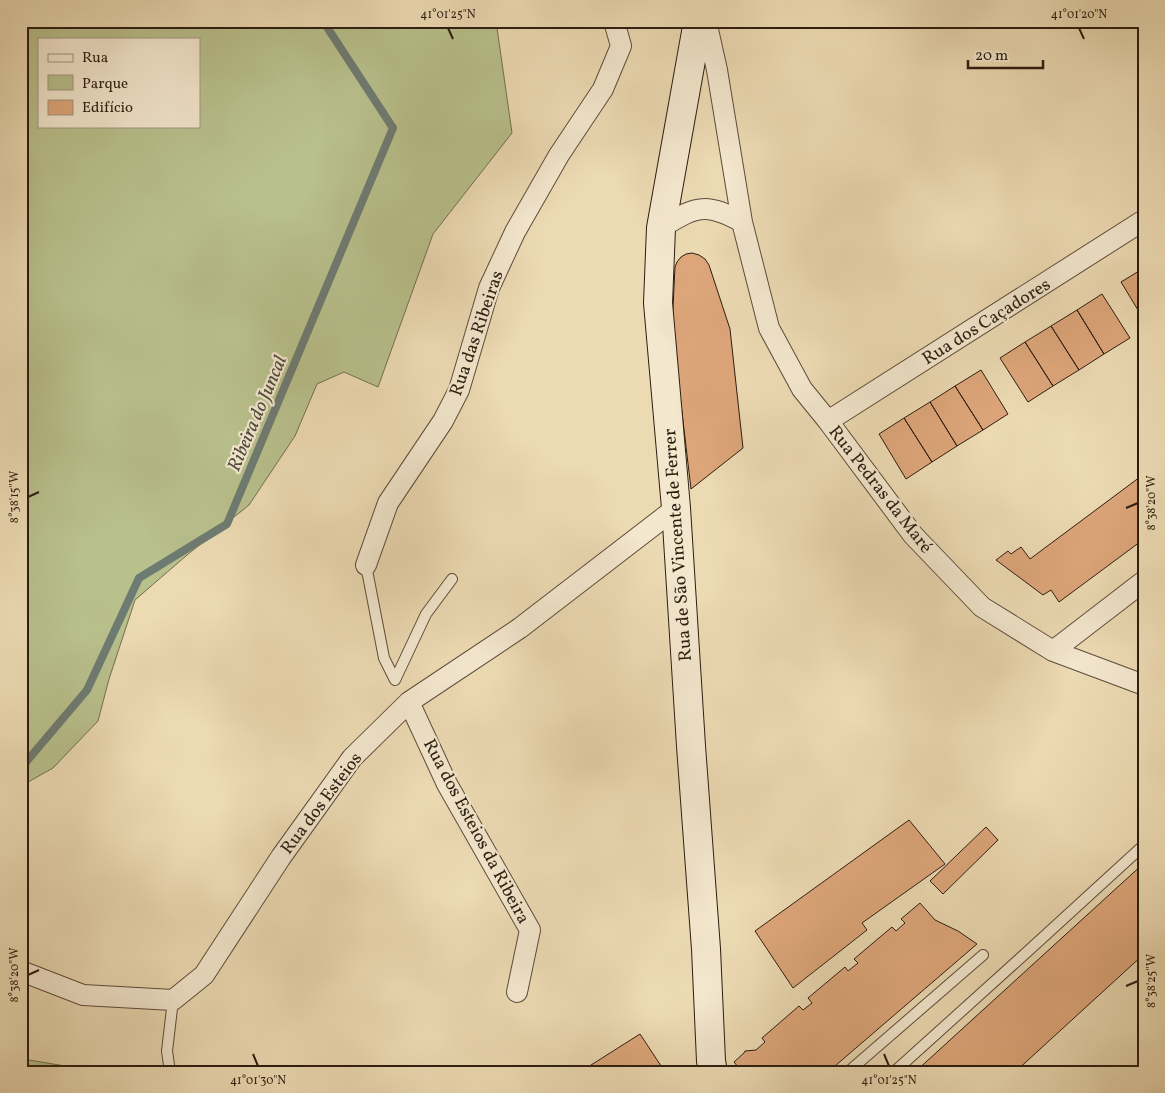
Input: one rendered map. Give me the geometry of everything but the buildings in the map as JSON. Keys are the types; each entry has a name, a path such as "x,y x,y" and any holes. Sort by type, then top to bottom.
{"street":[{"name":"Rua das Ribeiras","path":"366,565 388,503 443,421 459,390 489,288 515,232 558,155 603,89 621,46 614,21"},
{"name":"Rua de São Vincente de Ferrer","path":"698,21 661,228 658,303 676,508 713,1072"},
{"name":"Rua Pedras da Maré","path":"706,21 717,70 742,222 769,328 802,390 828,421 913,535 982,607 1053,651 1144,685"},
{"path":"661,228 683,214 705,209 727,214 742,222"},
{"name":"Rua dos Caçadores","path":"828,421 1144,220"},
{"name":"Rua dos Esteios","path":"173,1000 204,975 280,857 352,758 409,702 520,628 676,508"},
{"path":"1053,651 1144,582"},
{"name":"Rua dos Esteios da Ribeira","path":"409,702 447,784 530,930 517,992"},
{"path":"21,971 83,996 173,1000"}],"lane":[{"path":"366,565 384,658 395,680 426,614 452,579"},
{"path":"894,1072 1144,845"},
{"path":"848,1072 983,956"},
{"path":"170,1072 166,1051 173,1000"}],"green space":[{"path":"21,21 496,21 512,133 433,234 378,387 344,372 317,384 295,436 249,505 135,600 109,679 98,721 53,768 21,786"},
{"path":"29,1060 83,1069 85,1072 21,1072 21,1061"}],"waterway":[{"name":"Ribeira do Juncal","path":"21,768 87,690 139,578 227,524 393,128 323,21"}]}
